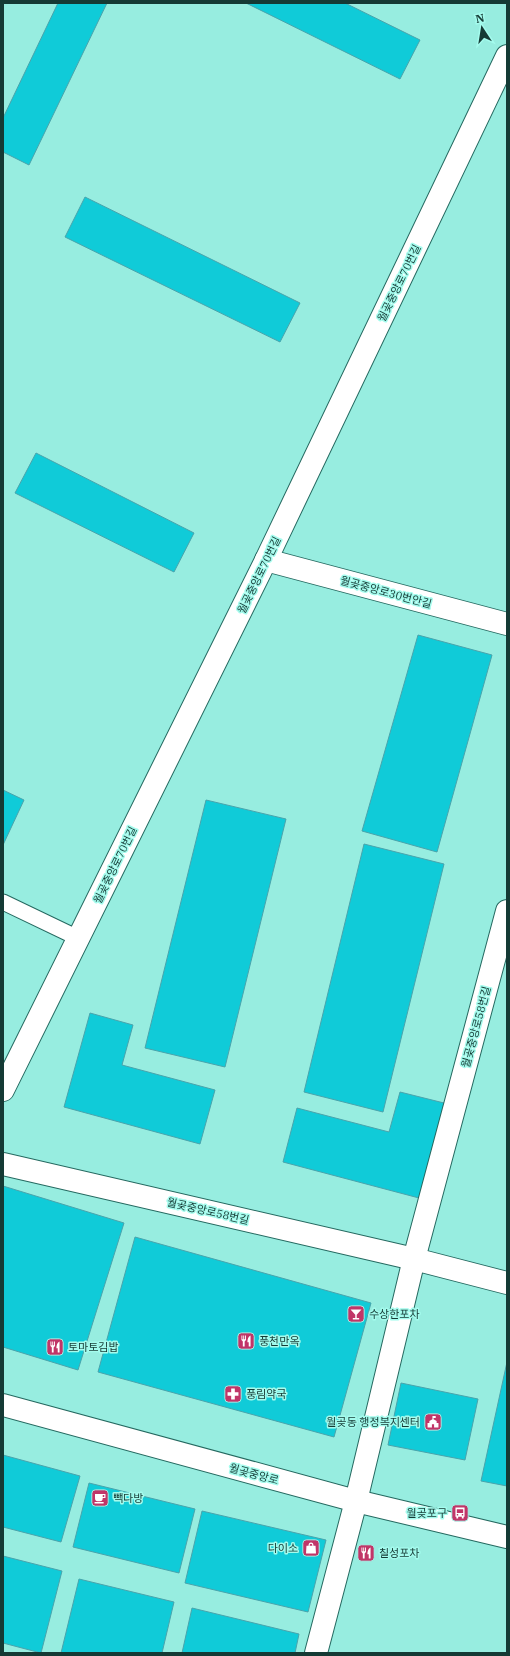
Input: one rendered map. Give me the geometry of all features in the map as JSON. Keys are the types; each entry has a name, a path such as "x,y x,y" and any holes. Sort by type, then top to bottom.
{"street":[{"name":"월곶중앙로70번길","path":"3,1090 266,560 507,56"},
{"name":"월곶중앙로30번안길","path":"266,560 507,624"},
{"name":"월곶중앙로58번길","path":"316,1653 356,1501 414,1259 507,911"},
{"name":"월곶중앙로58번길","path":"3,1164 414,1259 507,1283"},
{"name":"월곶중앙로","path":"3,1405 356,1501 507,1537"}],"lane":[{"path":"3,902 78,938"}],"building":[{"path":"58,3 107,3 29,165 3,152 3,118"},
{"path":"246,3 345,3 420,40 400,79"},
{"path":"85,197 300,303 280,342 65,237"},
{"path":"36,453 194,533 174,572 15,493"},
{"path":"418,635 492,655 437,852 362,831"},
{"path":"3,790 24,800 3,845"},
{"path":"206,800 286,819 225,1067 145,1048"},
{"path":"364,844 444,864 383,1112 304,1092"},
{"path":"90,1013 133,1025 122,1065 215,1090 200,1144 64,1107"},
{"path":"400,1092 444,1103 419,1198 283,1162 297,1108 389,1132"},
{"path":"3,1186 124,1223 78,1370 3,1347"},
{"path":"135,1237 371,1303 334,1437 98,1372"},
{"path":"507,1362 507,1486 481,1481"},
{"name":"월곶동 행정복지센터","path":"401,1383 478,1399 465,1460 388,1445"},
{"path":"3,1455 80,1476 61,1542 3,1527"},
{"path":"89,1483 195,1509 179,1573 73,1547"},
{"path":"202,1511 326,1540 308,1612 185,1583"},
{"path":"3,1556 62,1571 41,1653 3,1643"},
{"path":"79,1579 174,1602 162,1653 61,1653"},
{"path":"192,1608 299,1634 295,1653 182,1653"}],"place":[{"name":"수상한포차","path":"356,1314"},
{"name":"풍천만옥","path":"246,1341"},
{"name":"토마토김밥","path":"55,1347"},
{"name":"풍림약국","path":"233,1394"},
{"name":"월곶동 행정복지센터","path":"433,1422"},
{"name":"빽다방","path":"100,1498"},
{"name":"월곶포구","path":"460,1513"},
{"name":"다이소","path":"311,1548"},
{"name":"칠성포차","path":"366,1553"}]}
